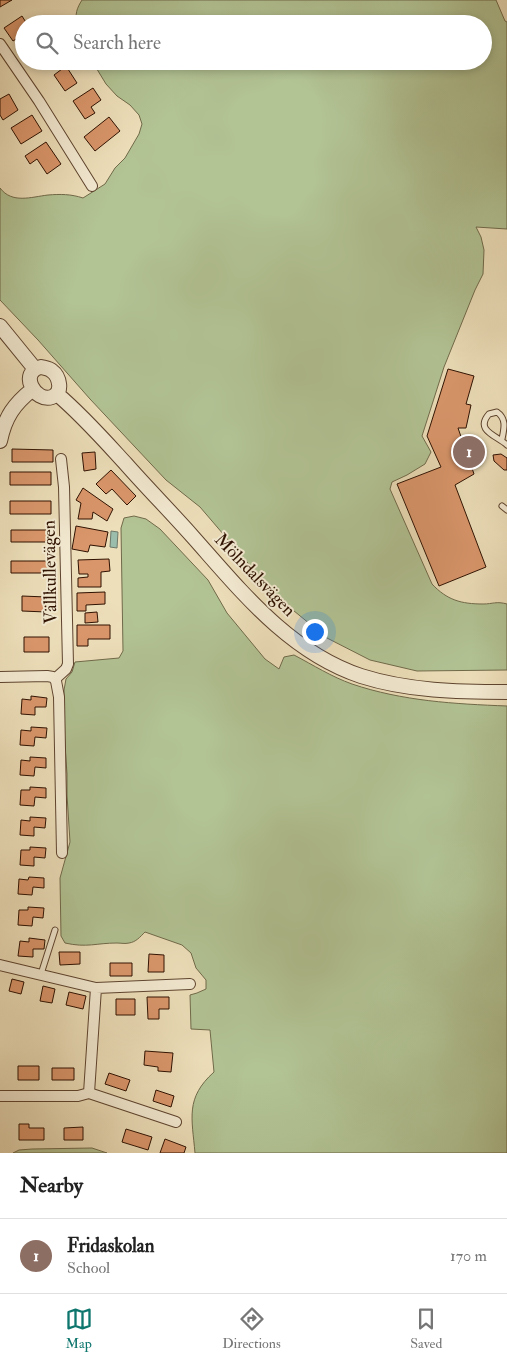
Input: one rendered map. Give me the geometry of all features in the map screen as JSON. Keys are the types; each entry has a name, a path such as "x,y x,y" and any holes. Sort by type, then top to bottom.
{"street":[{"path":"0,44 15,66"},
{"path":"18,70 92,186"},
{"path":"0,326 34,369"},
{"path":"45,368 53,371 59,382 57,394 47,397 39,395 33,389 30,385 30,378 34,369 45,368"},
{"path":"0,441 10,412 33,389"},
{"name":"Mölndalsvägen","path":"57,394 122,460 249,599 284,632 305,648 342,668 391,684 446,691 507,692"},
{"name":"Vällkullevägen","path":"55,679 66,669 68,664 64,487 61,459"},
{"path":"0,677 47,676 55,679 59,697 62,853"},
{"path":"0,964 96,988 190,984"},
{"path":"89,1093 96,988"},
{"path":"0,1096 78,1096 89,1093 176,1122"}],"lane":[{"path":"502,439 505,425 501,415 497,412 489,414 484,421 485,427 489,433 494,437 502,439 507,445"},
{"path":"41,974 55,930"}],"shaded area":[{"path":"82,0 496,0 507,22 507,229 476,227 484,250 483,274 444,367 422,436 431,452 425,464 392,482 390,489 432,584 443,594 461,602 507,604 507,670 417,671 370,660 327,638 277,597 200,507 166,480 0,300 0,188 5,193 16,198 61,194 83,198 105,184 115,168 125,158 139,134 142,124 139,115 130,105 117,96 106,84 97,70 492,70 492,15 76,15"},
{"path":"134,516 146,519 160,529 208,580 227,613 265,659 279,669 284,657 294,655 345,681 371,690 409,698 448,703 507,706 507,1153 195,1153 192,1119 194,1100 198,1091 214,1072 210,1030 191,1029 190,995 206,989 206,980 196,968 191,953 182,945 145,932 136,940 128,943 86,945 65,943 61,936 60,878 70,842 64,730 64,690 66,679 72,672 75,662 119,658 123,651 121,528 124,518"},
{"path":"111,531 118,532 117,548 110,547"},
{"path":"92,1148 107,1153 13,1153 19,1150 32,1149"}],"building":[{"path":"0,0 12,0 0,7"},
{"path":"15,21 15,40 13,41 4,28"},
{"path":"61,70 69,70 77,83 65,91 54,75"},
{"path":"93,88 101,100 91,107 95,113 85,119 73,101"},
{"path":"9,94 18,110 3,120 0,115 0,99"},
{"path":"32,115 42,131 21,144 11,128"},
{"path":"109,117 120,131 95,151 84,137"},
{"path":"46,142 61,164 47,174 37,159 30,164 25,156"},
{"path":"448,369 474,376 466,404 471,405 466,428 458,428 474,474 455,485 486,567 439,586 397,484 441,467 427,436"},
{"path":"12,449 53,450 53,462 12,462"},
{"path":"95,452 96,469 84,471 82,453"},
{"path":"501,454 507,458 507,470 504,470 494,461 493,455"},
{"path":"111,470 136,496 127,505 112,489 106,494 96,484"},
{"path":"10,472 51,472 51,485 10,485"},
{"path":"83,488 113,509 107,521 93,512 92,519 78,519 81,503 76,500"},
{"path":"10,501 51,501 51,514 10,514"},
{"path":"76,526 108,532 105,547 90,545 88,552 72,549"},
{"path":"11,530 52,530 52,542 11,542"},
{"path":"109,559 110,571 101,572 101,587 78,587 78,578 88,577 88,574 79,574 78,560"},
{"path":"11,561 52,561 52,573 11,573"},
{"path":"105,592 105,604 86,605 86,611 77,611 77,593"},
{"path":"22,596 46,597 46,612 22,611"},
{"path":"97,612 98,622 85,623 85,613"},
{"path":"77,625 110,625 110,639 88,639 88,646 77,646"},
{"path":"24,637 49,637 49,652 24,652"},
{"path":"31,696 47,698 46,707 35,707 35,715 21,714 22,699 31,700"},
{"path":"31,727 47,728 46,738 35,737 34,746 20,745 21,730 31,731"},
{"path":"30,757 46,758 46,768 35,767 34,776 20,775 21,760 30,761"},
{"path":"30,787 46,788 46,798 35,797 34,806 20,805 21,790 30,790"},
{"path":"30,817 46,818 45,828 34,827 34,836 20,835 21,820 30,821"},
{"path":"30,847 46,848 45,858 34,857 34,866 20,865 21,850 30,850"},
{"path":"29,877 44,878 44,888 33,887 32,895 18,894 19,879 28,880"},
{"path":"28,907 44,908 43,918 33,917 32,926 18,925 19,910 28,910"},
{"path":"29,938 45,940 44,949 33,949 33,957 18,956 20,941 29,942"},
{"path":"59,952 80,952 80,964 60,965"},
{"path":"149,954 164,955 164,972 148,972"},
{"path":"110,963 132,963 132,976 110,976"},
{"path":"12,979 24,982 21,994 9,991"},
{"path":"43,986 55,989 52,1003 40,1001"},
{"path":"69,992 86,996 83,1009 66,1005"},
{"path":"147,997 169,997 169,1009 159,1009 159,1019 148,1019"},
{"path":"116,999 135,999 135,1015 116,1015"},
{"path":"145,1051 173,1053 171,1072 158,1071 158,1067 144,1065"},
{"path":"18,1066 39,1066 39,1080 18,1080"},
{"path":"52,1068 74,1068 74,1080 52,1080"},
{"path":"109,1073 130,1080 126,1091 105,1084"},
{"path":"156,1090 174,1096 171,1107 153,1101"},
{"path":"19,1124 29,1124 29,1128 44,1128 44,1140 19,1140"},
{"path":"83,1127 83,1140 64,1140 64,1128"},
{"path":"126,1129 152,1137 148,1150 122,1142"},
{"path":"165,1139 186,1147 184,1153 160,1153"}],"place":[{"name":"Fridaskolan","path":"469,452"}]}
